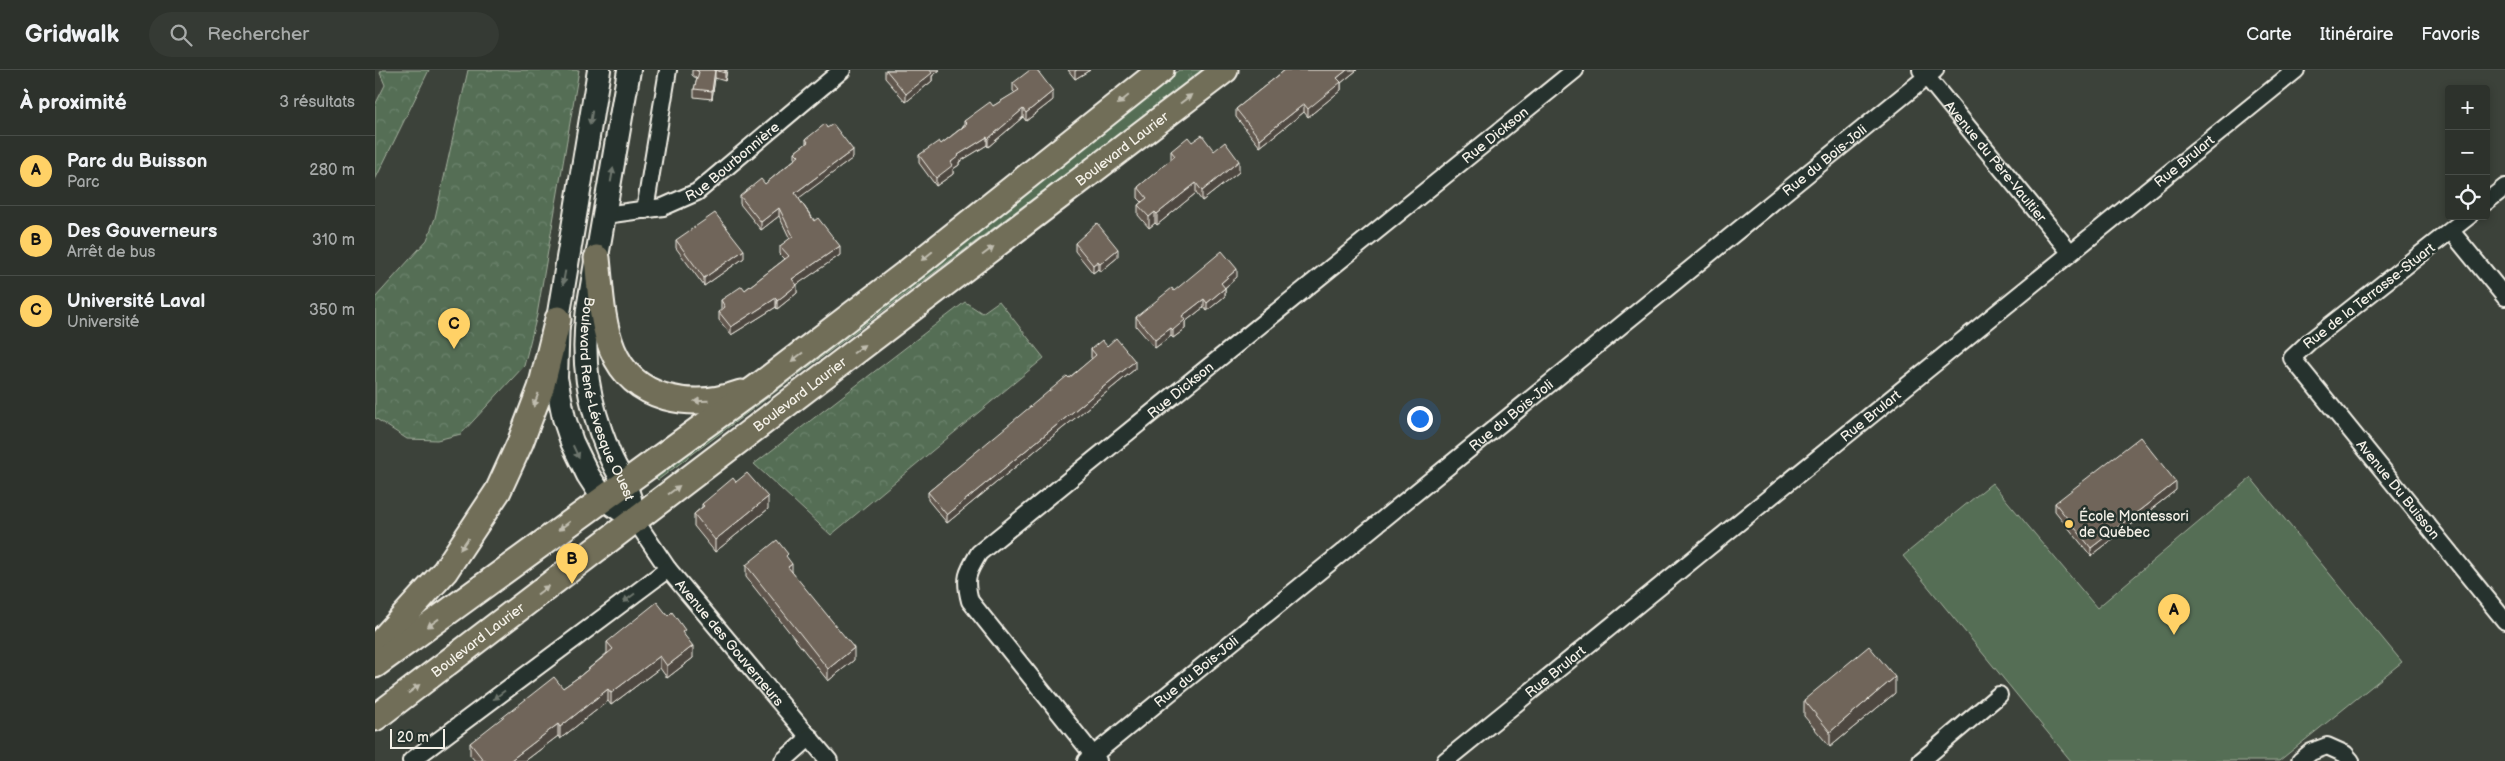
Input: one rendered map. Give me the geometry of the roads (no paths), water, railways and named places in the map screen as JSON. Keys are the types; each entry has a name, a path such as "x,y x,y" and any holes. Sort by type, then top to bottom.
{"main road":[{"name":"Boulevard René-Lévesque Ouest","path":"599,70 558,319 555,378 564,418 580,459 603,498 635,520"},
{"name":"Boulevard René-Lévesque Ouest","path":"629,70 585,330 585,365 596,419 609,453 625,482 635,520"},
{"path":"375,665 763,382 920,262 1161,70"},
{"name":"Boulevard Laurier","path":"375,718 1225,70"},
{"path":"597,258 609,343 619,365 633,381 649,391 662,396 703,402 733,396 763,382"},
{"path":"375,648 445,571 498,491 520,443 541,388 558,319"}],"street":[{"path":"645,210 667,70"},
{"name":"Rue Bourbonnière","path":"605,216 663,207 697,192 842,70"},
{"name":"Rue Dickson","path":"1092,759 970,600 966,586 966,573 979,553 1575,70"},
{"name":"Rue Brulart","path":"1445,761 2296,70"},
{"name":"Rue du Bois-Joli","path":"1092,759 1928,72"},
{"name":"Avenue du Père-Vaultier","path":"1928,72 2070,252"},
{"path":"2490,199 2505,187"},
{"name":"Rue de la Terrasse-Stuart","path":"2292,358 2309,342 2464,220"},
{"path":"2451,231 2505,297"},
{"name":"Avenue Du Buisson","path":"2292,358 2505,622"},
{"name":"Avenue des Gouverneurs","path":"635,520 668,569 829,761"},
{"path":"411,761 668,569"},
{"path":"1921,761 1999,695"},
{"path":"783,761 810,737"},
{"path":"2300,761 2311,752 2327,746 2345,754 2351,761"}],"place":[{"name":"Université Laval","path":"454,349"},
{"name":"École Montessori de Québec","path":"2069,524"},
{"name":"Des Gouverneurs","path":"572,584"},
{"name":"Parc du Buisson","path":"2174,635"}]}
